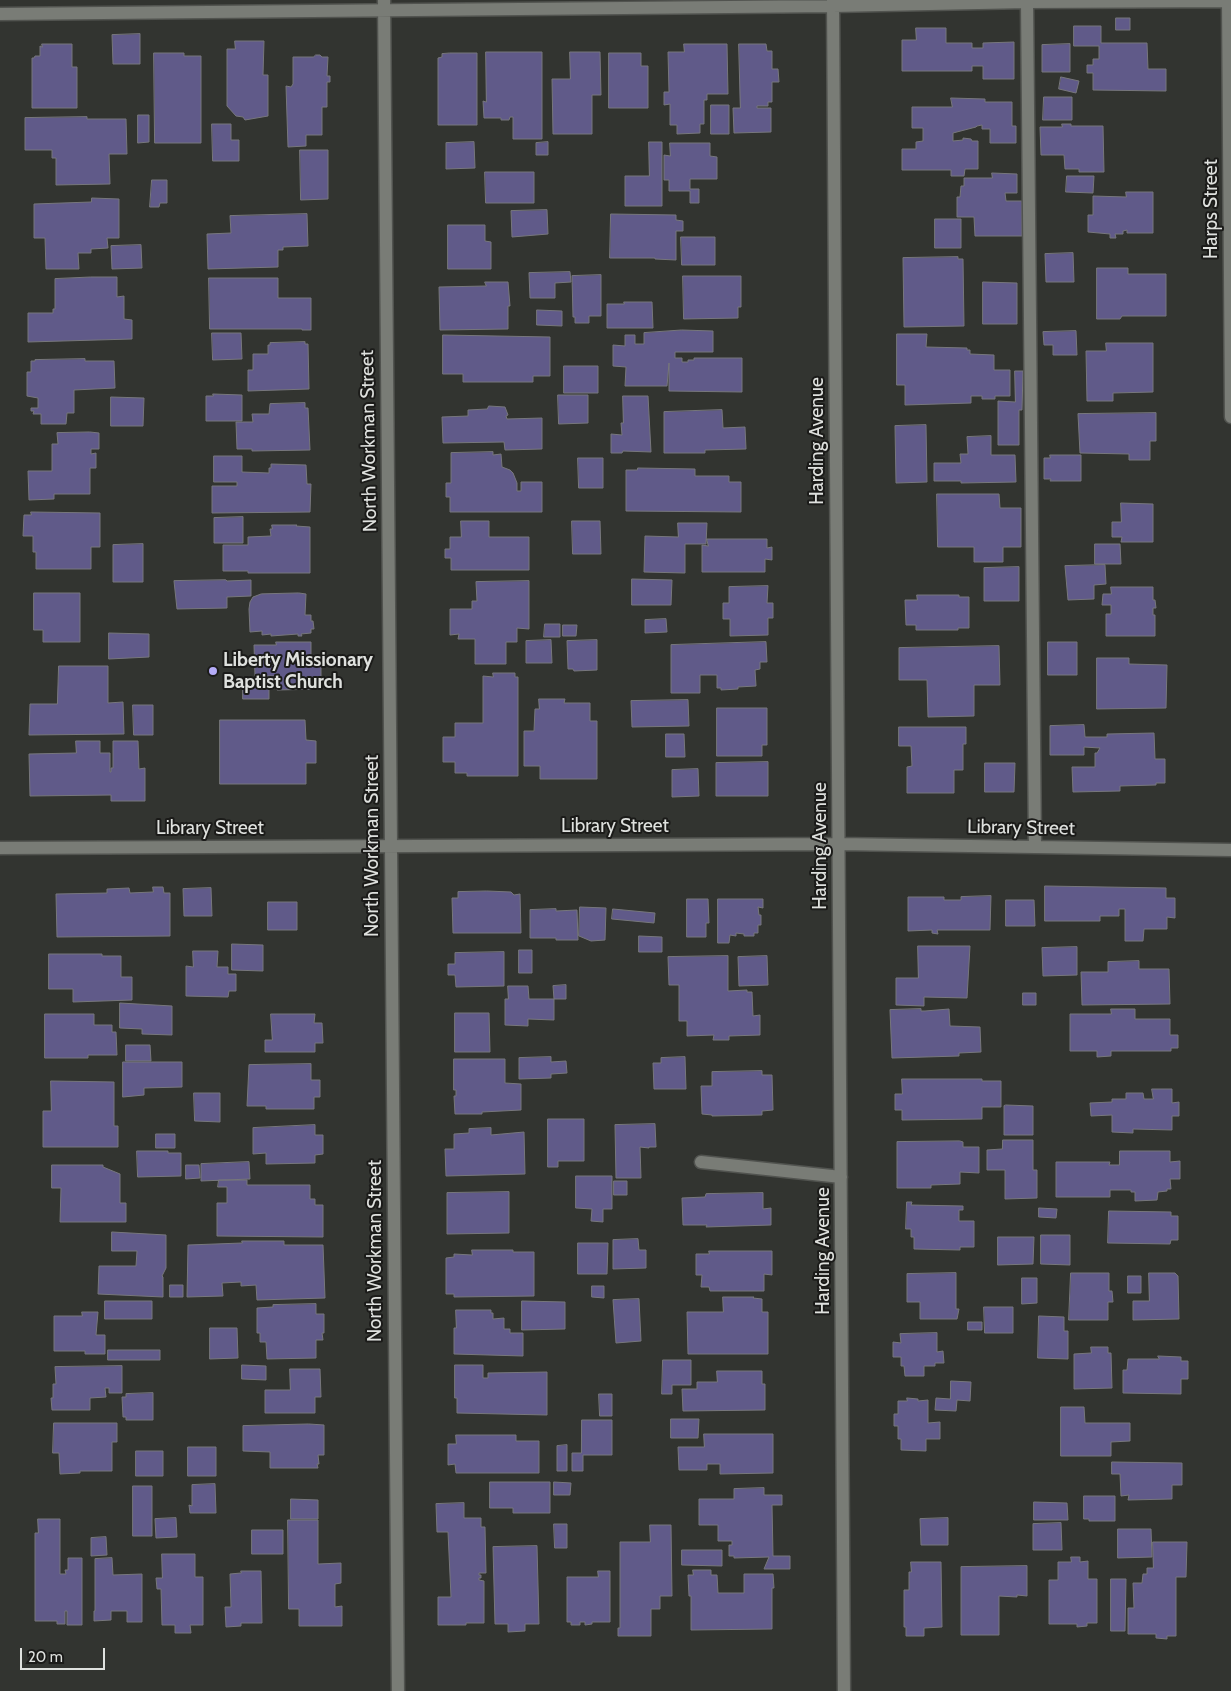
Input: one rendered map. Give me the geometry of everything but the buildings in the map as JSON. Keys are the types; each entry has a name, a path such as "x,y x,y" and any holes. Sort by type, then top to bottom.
{"street":[{"path":"0,14 384,5 1229,1"},
{"name":"Harps Street","path":"1229,1 1231,417"},
{"path":"1027,2 1035,847"},
{"name":"Harding Avenue","path":"833,3 844,1691"},
{"name":"North Workman Street","path":"384,5 398,1691"},
{"name":"Library Street","path":"0,848 839,844 1231,850"},
{"path":"701,1162 841,1177"}],"place":[{"name":"Liberty Missionary Baptist Church","path":"213,671"}]}
